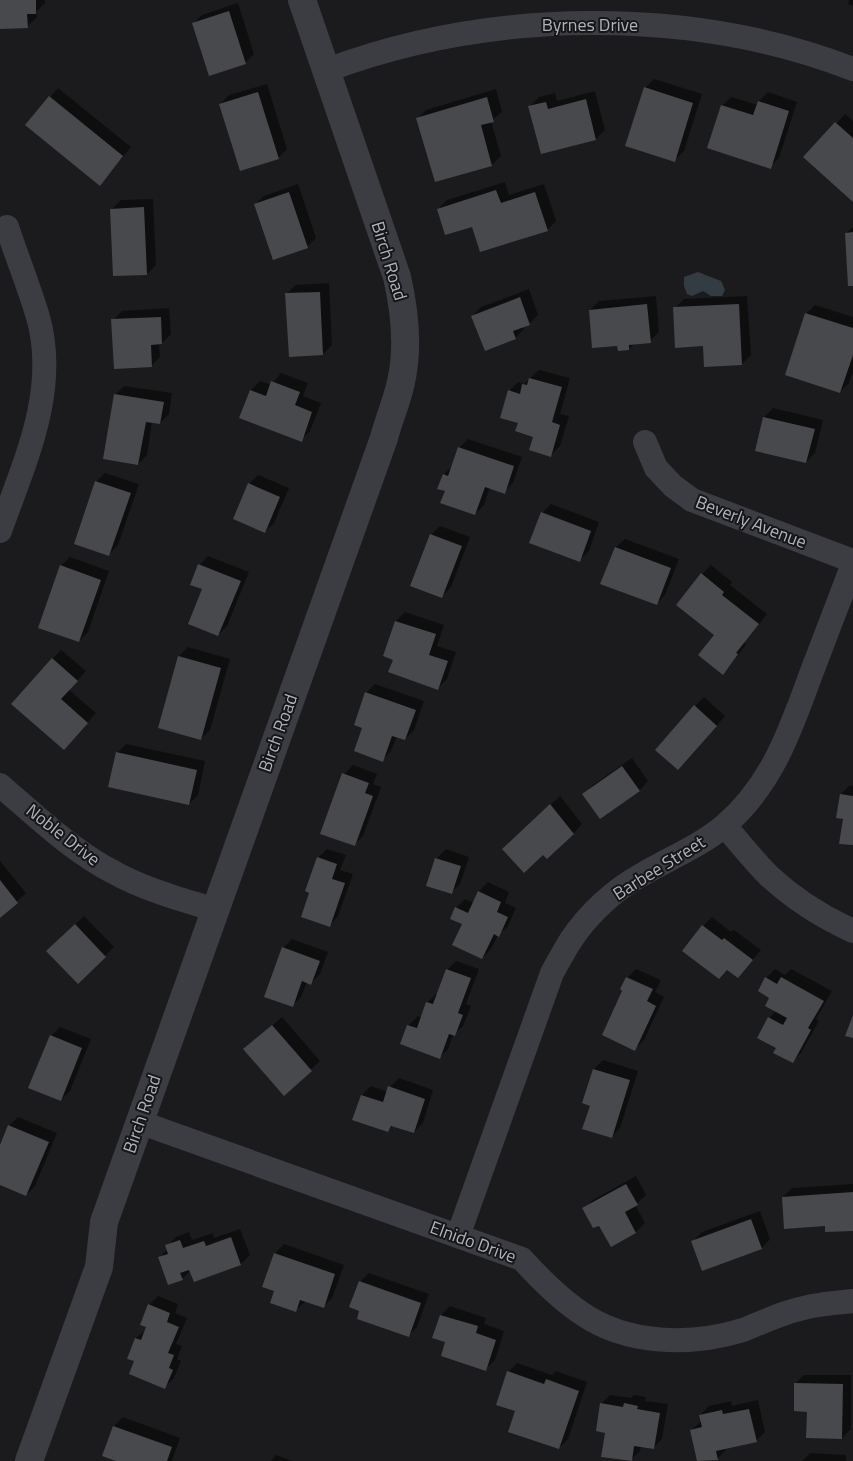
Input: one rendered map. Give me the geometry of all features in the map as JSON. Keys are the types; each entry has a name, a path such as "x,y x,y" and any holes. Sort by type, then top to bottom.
{"street":[{"name":"Birch Road","path":"29,1461 100,1267 104,1222 380,447 401,382 406,345 404,306 397,277 302,0"},
{"name":"Byrnes Drive","path":"327,70 406,46 474,32 542,24 606,23 670,27 737,36 798,50 826,58 853,69"},
{"path":"0,531 37,427 44,391 44,356 38,319 7,227"},
{"name":"Beverly Avenue","path":"645,442 656,468 672,486 692,500 853,563"},
{"name":"Barbee Street","path":"458,1236 552,973 572,939 595,911 622,887 642,874 703,842 724,826 752,798 774,766 788,737 853,563"},
{"name":"Noble Drive","path":"0,785 78,851 114,873 149,889 215,910"},
{"path":"724,826 768,875 796,899 827,919 853,932"},
{"name":"Elnido Drive","path":"139,1122 522,1259 554,1292 582,1314 611,1328 638,1336 670,1341 709,1339 743,1330 791,1311 830,1303 853,1301"}],"shaded area":[{"path":"698,272 721,281 725,290 722,296 711,296 703,291 692,296 687,294 684,286 684,277"}],"building":[{"path":"0,0 36,0 36,14 27,14 28,28 0,29"},
{"path":"229,11 246,64 209,76 192,23"},
{"path":"644,87 693,103 675,162 625,146"},
{"path":"258,92 279,159 240,171 219,104"},
{"path":"49,96 123,156 100,186 25,125"},
{"path":"487,97 494,122 481,125 492,166 435,182 416,118"},
{"path":"586,99 596,140 541,154 528,106 546,102 548,109"},
{"path":"758,101 789,111 771,169 707,148 721,105 753,115"},
{"path":"835,122 853,138 853,202 803,157"},
{"path":"496,190 501,203 535,192 548,231 480,252 472,227 445,235 437,209"},
{"path":"289,192 308,248 273,260 254,204"},
{"path":"144,207 147,275 113,276 110,209"},
{"path":"853,232 853,286 848,286 845,233"},
{"path":"320,292 323,355 289,357 285,293"},
{"path":"520,297 530,325 513,331 516,339 485,351 471,316"},
{"path":"647,304 651,343 629,345 629,350 618,351 617,346 592,348 589,310"},
{"path":"739,304 742,365 704,367 703,346 675,348 673,307"},
{"path":"805,313 853,328 853,355 840,393 785,375"},
{"path":"161,317 162,344 151,345 152,367 114,369 111,319"},
{"path":"529,378 562,387 552,422 560,425 551,457 529,450 533,437 515,431 518,423 500,418 508,390 520,394 522,384 527,385"},
{"path":"271,381 300,392 295,405 312,412 302,442 239,418 250,390 266,396"},
{"path":"114,394 164,402 160,424 146,422 138,465 103,459"},
{"path":"763,417 815,429 806,463 755,451"},
{"path":"458,447 514,466 505,494 485,487 475,515 440,503 445,491 437,489 443,474 448,476"},
{"path":"95,481 131,493 109,556 74,544"},
{"path":"248,483 280,497 265,533 233,519"},
{"path":"541,512 591,531 580,562 529,543"},
{"path":"430,534 462,546 442,598 410,586"},
{"path":"615,547 671,568 657,605 600,584"},
{"path":"198,564 241,581 218,636 188,624 202,589 190,585"},
{"path":"60,565 101,580 79,642 38,628"},
{"path":"701,573 724,592 722,595 759,624 736,653 738,654 723,675 698,655 714,635 676,605"},
{"path":"395,621 436,634 429,655 448,661 438,690 388,672 393,660 383,656"},
{"path":"178,656 221,668 201,740 158,728"},
{"path":"52,658 78,681 61,699 88,723 64,750 11,704"},
{"path":"365,692 416,710 405,740 392,736 383,762 354,751 362,728 354,725"},
{"path":"694,705 717,726 678,770 655,750"},
{"path":"116,752 197,770 189,805 108,787"},
{"path":"622,766 640,791 600,819 582,794"},
{"path":"342,773 369,783 365,793 373,796 355,846 320,834"},
{"path":"840,794 853,796 853,845 839,844 843,819 836,818"},
{"path":"550,804 574,834 547,859 543,855 524,873 502,849"},
{"path":"317,857 337,864 332,879 345,883 330,927 301,917 309,893 305,891"},
{"path":"435,858 461,866 452,894 426,886"},
{"path":"0,880 18,903 0,918"},
{"path":"478,891 501,902 497,912 508,917 499,937 494,934 482,959 452,945 462,924 450,919 455,907 468,913"},
{"path":"75,924 106,957 78,984 46,951"},
{"path":"702,925 722,940 724,938 753,960 738,978 727,970 719,979 682,951"},
{"path":"282,947 320,961 311,985 302,981 293,1007 264,997"},
{"path":"446,969 471,978 458,1013 463,1015 455,1036 449,1034 440,1059 400,1044 407,1025 417,1028 426,1002 433,1004"},
{"path":"626,977 653,989 647,1001 656,1006 635,1051 602,1035 622,991 620,989"},
{"path":"765,977 777,984 781,977 824,1001 808,1028 811,1030 793,1063 773,1053 776,1048 757,1038 768,1017 783,1025 787,1018 765,1006 769,998 758,991"},
{"path":"853,1015 853,1038 845,1036"},
{"path":"272,1025 312,1071 284,1096 243,1049"},
{"path":"50,1035 82,1048 61,1101 28,1088"},
{"path":"593,1069 630,1080 612,1138 582,1129 590,1106 582,1103"},
{"path":"388,1086 425,1099 414,1133 391,1126 388,1132 352,1120 361,1095 383,1102"},
{"path":"8,1125 49,1142 26,1196 0,1185 0,1145"},
{"path":"626,1184 638,1205 625,1212 636,1233 611,1247 599,1226 593,1228 582,1208"},
{"path":"853,1192 853,1231 825,1232 825,1226 784,1229 782,1197"},
{"path":"751,1219 762,1249 702,1271 691,1241"},
{"path":"231,1237 241,1265 194,1282 189,1270 180,1273 183,1280 168,1285 158,1257 168,1254 165,1245 180,1240 183,1248 204,1241 206,1246"},
{"path":"274,1253 335,1274 324,1308 300,1300 296,1312 270,1303 274,1291 262,1287"},
{"path":"359,1281 421,1303 409,1337 357,1319 359,1311 349,1307"},
{"path":"148,1304 170,1313 167,1322 179,1327 168,1353 174,1355 169,1368 173,1370 165,1389 129,1374 134,1361 127,1359 135,1338 141,1340 146,1327 140,1325"},
{"path":"440,1315 478,1326 476,1333 496,1340 486,1371 441,1356 445,1342 432,1338"},
{"path":"507,1371 544,1384 546,1379 579,1391 559,1449 508,1432 515,1411 496,1405"},
{"path":"794,1383 843,1384 842,1439 806,1438 807,1412 794,1411"},
{"path":"600,1403 623,1407 624,1403 638,1406 637,1409 660,1413 654,1449 634,1446 632,1461 601,1457 605,1433 596,1431"},
{"path":"749,1409 757,1442 716,1451 718,1460 697,1461 690,1430 702,1427 699,1415 722,1410 723,1414"},
{"path":"113,1426 172,1447 167,1461 116,1461 102,1456"}]}
